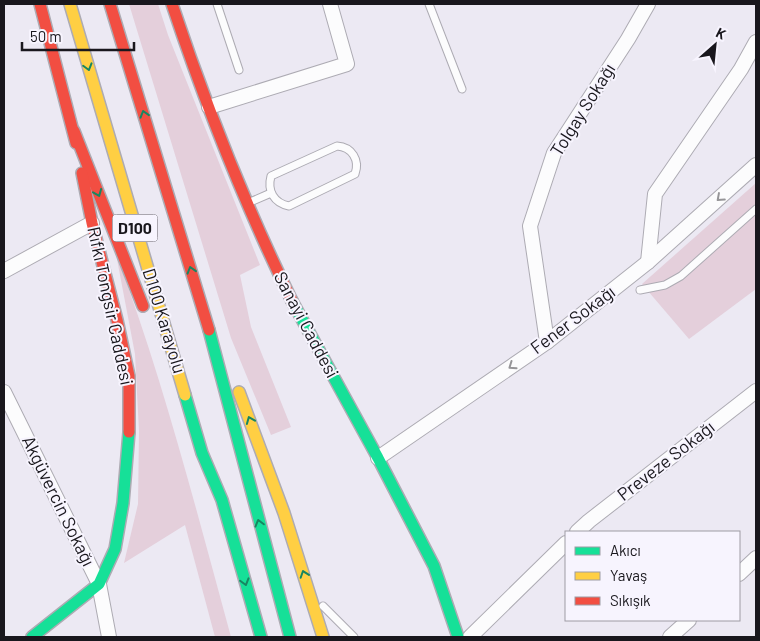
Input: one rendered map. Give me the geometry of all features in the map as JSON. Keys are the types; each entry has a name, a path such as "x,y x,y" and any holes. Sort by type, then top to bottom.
{"main road":[{"name":"Rıfkı Tongsir Caddesi","path":"32,637 98,584 116,549 123,504 130,419 129,376 92,223 74,131 40,4"},
{"name":"D100 Karayolu","path":"70,4 202,453 222,500 261,637"},
{"name":"D100","path":"110,4 205,316 290,637"},
{"name":"Sanayi Caddesi","path":"172,4 196,76 264,244 293,304 378,458 434,566 458,637"},
{"path":"74,131 147,315"},
{"path":"205,316 261,448 311,594 323,637"},
{"path":"154,333 202,453 220,535"}],"street":[{"path":"209,106 347,64 330,4"},
{"name":"Tolgay Sokağı","path":"547,342 530,226 554,153 628,39 648,4"},
{"path":"648,262 655,194 741,69 756,42"},
{"name":"Fener Sokağı","path":"378,458 547,342 648,262 756,165"},
{"path":"4,271 92,223"},
{"name":"Preveze Sokağı","path":"579,531 756,391"},
{"name":"Akgüvercin Sokağı","path":"4,392 98,584 109,637"},
{"path":"470,637 565,544"},
{"path":"740,573 756,558"},
{"path":"670,637 688,621"}],"lane":[{"path":"217,4 239,70"},
{"path":"429,4 462,89"},
{"path":"336,146 346,148 354,155 357,168 355,174 289,206 278,202 271,193 269,187 271,176 336,146"},
{"path":"247,204 271,193"},
{"path":"640,290 665,285 681,276 756,209"},
{"path":"311,594 354,637"}],"shaded area":[{"path":"129,4 158,4 168,35 260,265 240,275 251,327 291,427 271,435 231,338"},
{"path":"756,183 756,289 689,339 642,284"},
{"path":"116,254 164,396 231,637 215,637 185,525 124,563 138,504 139,431 135,354"}],"traffic: fast":[{"path":"292,301 378,458 434,566 458,637"},
{"path":"209,330 290,637"},
{"path":"185,395 202,453 222,500 261,637"},
{"path":"32,637 99,584 115,549 123,503 129,432"}],"traffic: slow":[{"path":"70,4 185,395"},
{"path":"239,392 284,513 323,637"}],"traffic: jam":[{"path":"40,4 76,143"},
{"path":"110,4 209,330"},
{"path":"172,4 198,80 227,155 292,301"},
{"path":"74,131 143,306"},
{"path":"82,173 92,223 129,376 129,432"}]}
